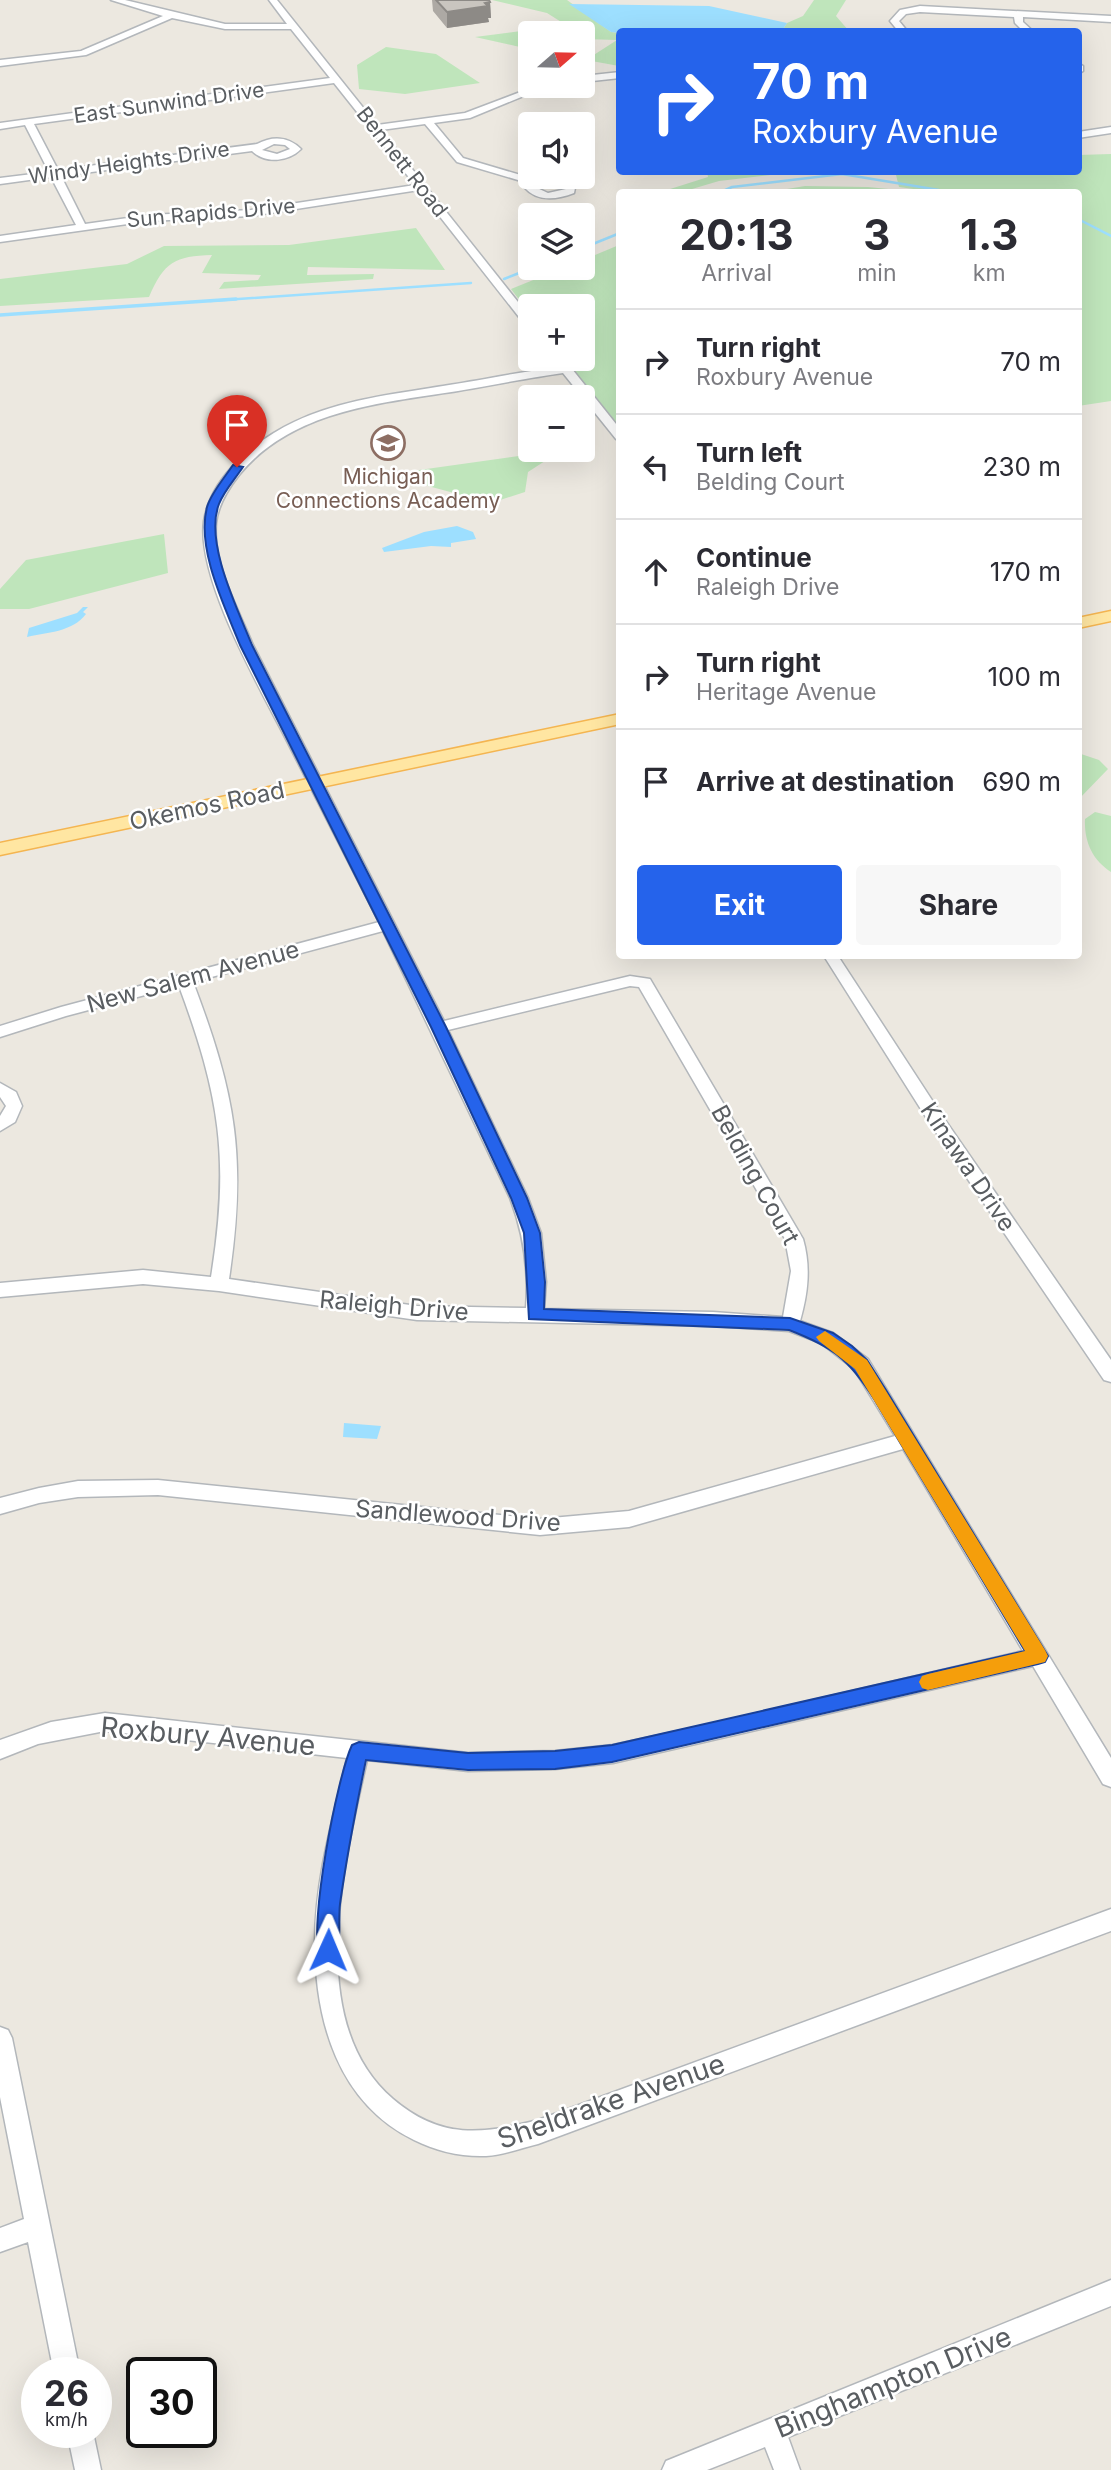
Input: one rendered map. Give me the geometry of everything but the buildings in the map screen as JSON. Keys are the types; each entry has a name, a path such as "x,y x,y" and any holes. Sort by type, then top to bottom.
{"main road":[{"path":"1082,622 1111,616"},
{"name":"Okemos Road","path":"0,849 616,720"}],"street":[{"path":"115,0 234,30 294,26"},
{"name":"Bennett Road","path":"273,0 518,309"},
{"path":"1076,17 1077,0"},
{"path":"900,28 894,21 911,10 1111,19"},
{"path":"1018,13 1017,20 1026,28"},
{"path":"0,63 83,53 172,15"},
{"path":"595,78 616,75"},
{"name":"East Sunwind Drive","path":"0,126 337,80"},
{"path":"375,128 481,112 518,97"},
{"path":"427,121 460,159 518,177"},
{"path":"28,122 82,227"},
{"path":"1082,134 1111,130"},
{"name":"Windy Heights Drive","path":"0,181 258,147"},
{"name":"Sun Rapids Drive","path":"0,239 149,218 251,213 422,187"},
{"path":"526,371 381,400 310,419 255,451 237,467 214,505 210,527 220,580 246,645 439,1027 519,1198 532,1233 537,1282 535,1315"},
{"path":"567,371 616,432"},
{"name":"New Salem Avenue","path":"0,1032 61,1012 387,925"},
{"name":"Kinawa Drive","path":"833,959 935,1118 1111,1375"},
{"path":"185,980 215,1063 225,1105 230,1175 229,1222 219,1284"},
{"name":"Belding Court","path":"439,1027 630,981 644,983 794,1238 801,1272 790,1324"},
{"path":"0,1089 10,1096 14,1107 9,1118 0,1125"},
{"name":"Raleigh Drive","path":"0,1290 143,1277 219,1284 417,1313 790,1324"},
{"path":"790,1324 827,1338 861,1364 1111,1777"},
{"name":"Sandlewood Drive","path":"0,1506 44,1494 81,1489 155,1486 527,1526 590,1524 629,1519 908,1440"},
{"name":"Roxbury Avenue","path":"0,1750 19,1740 66,1727 105,1722 148,1724 468,1762 555,1760 612,1754 1038,1656"},
{"name":"Sheldrake Avenue","path":"359,1751 340,1835 327,1924 329,1975 335,2010 353,2069 372,2094 396,2116 415,2127 434,2136 462,2143 486,2144 538,2132 1111,1920"},
{"path":"0,2038 64,2357"},
{"path":"0,2240 36,2227"},
{"name":"Binghampton Drive","path":"675,2470 1111,2293"},
{"path":"772,2431 787,2470"},
{"path":"83,2448 88,2470"}],"green space":[{"path":"492,0 567,0 611,32 616,33 616,40 595,39 595,21 560,21 547,13"},
{"path":"814,0 846,0 836,16 846,28 784,28 787,23 803,16"},
{"path":"518,31 518,47 475,37"},
{"path":"616,41 616,65 595,62 595,54"},
{"path":"386,47 436,54 480,83 405,94 359,89 357,65"},
{"path":"1111,154 1111,401 1082,405 1082,189 913,189 899,187 896,175 1082,175 1082,155"},
{"path":"770,175 719,181 692,189 670,189 708,177"},
{"path":"805,186 888,189 787,189"},
{"path":"416,228 445,270 308,267 307,275 374,274 373,279 219,289 224,282 258,280 261,275 202,273 212,255 199,256 172,263 160,276 149,297 0,306 0,279 127,264 164,246 289,245"},
{"path":"616,246 616,424 595,397 595,385 585,385 574,371 595,371 595,294 518,294 518,298 511,289 533,280 595,280 595,255"},
{"path":"518,456 518,462 543,462 528,472 525,492 491,503 428,486 412,471"},
{"path":"164,534 168,573 29,609 0,609 0,589 26,560"},
{"path":"1082,754 1099,760 1108,769 1082,796"},
{"path":"1095,812 1111,816 1111,872 1094,856 1086,835 1085,819"}],"water":[{"path":"569,4 709,6 787,23 784,28 616,28 616,33"},
{"path":"457,526 473,532 476,539 451,543 451,547 431,546 384,552 382,548 424,532"},
{"path":"83,607 88,607 83,612 86,614 74,624 27,637 29,628 77,613"},
{"path":"344,1423 381,1426 377,1439 343,1437"}],"waterway":[{"path":"728,189 834,175"},
{"path":"848,175 933,189"},
{"path":"1082,221 1111,236"},
{"path":"595,243 616,235"},
{"path":"504,279 518,274"},
{"path":"210,301 471,283"},
{"path":"0,315 236,299"}],"slow traffic":[{"path":"825,1337 846,1350 861,1364 1038,1656 928,1682"}],"place":[{"name":"Michigan Connections Academy","path":"388,443"}],"route":[{"path":"237,467 214,505 210,527 220,580 246,645 439,1027 519,1198 532,1233 537,1282 535,1315 713,1319 790,1324 827,1338 846,1350 861,1364 880,1394 1038,1656 612,1754 555,1760 468,1762 359,1751 340,1835 327,1924 328,1950"}]}
